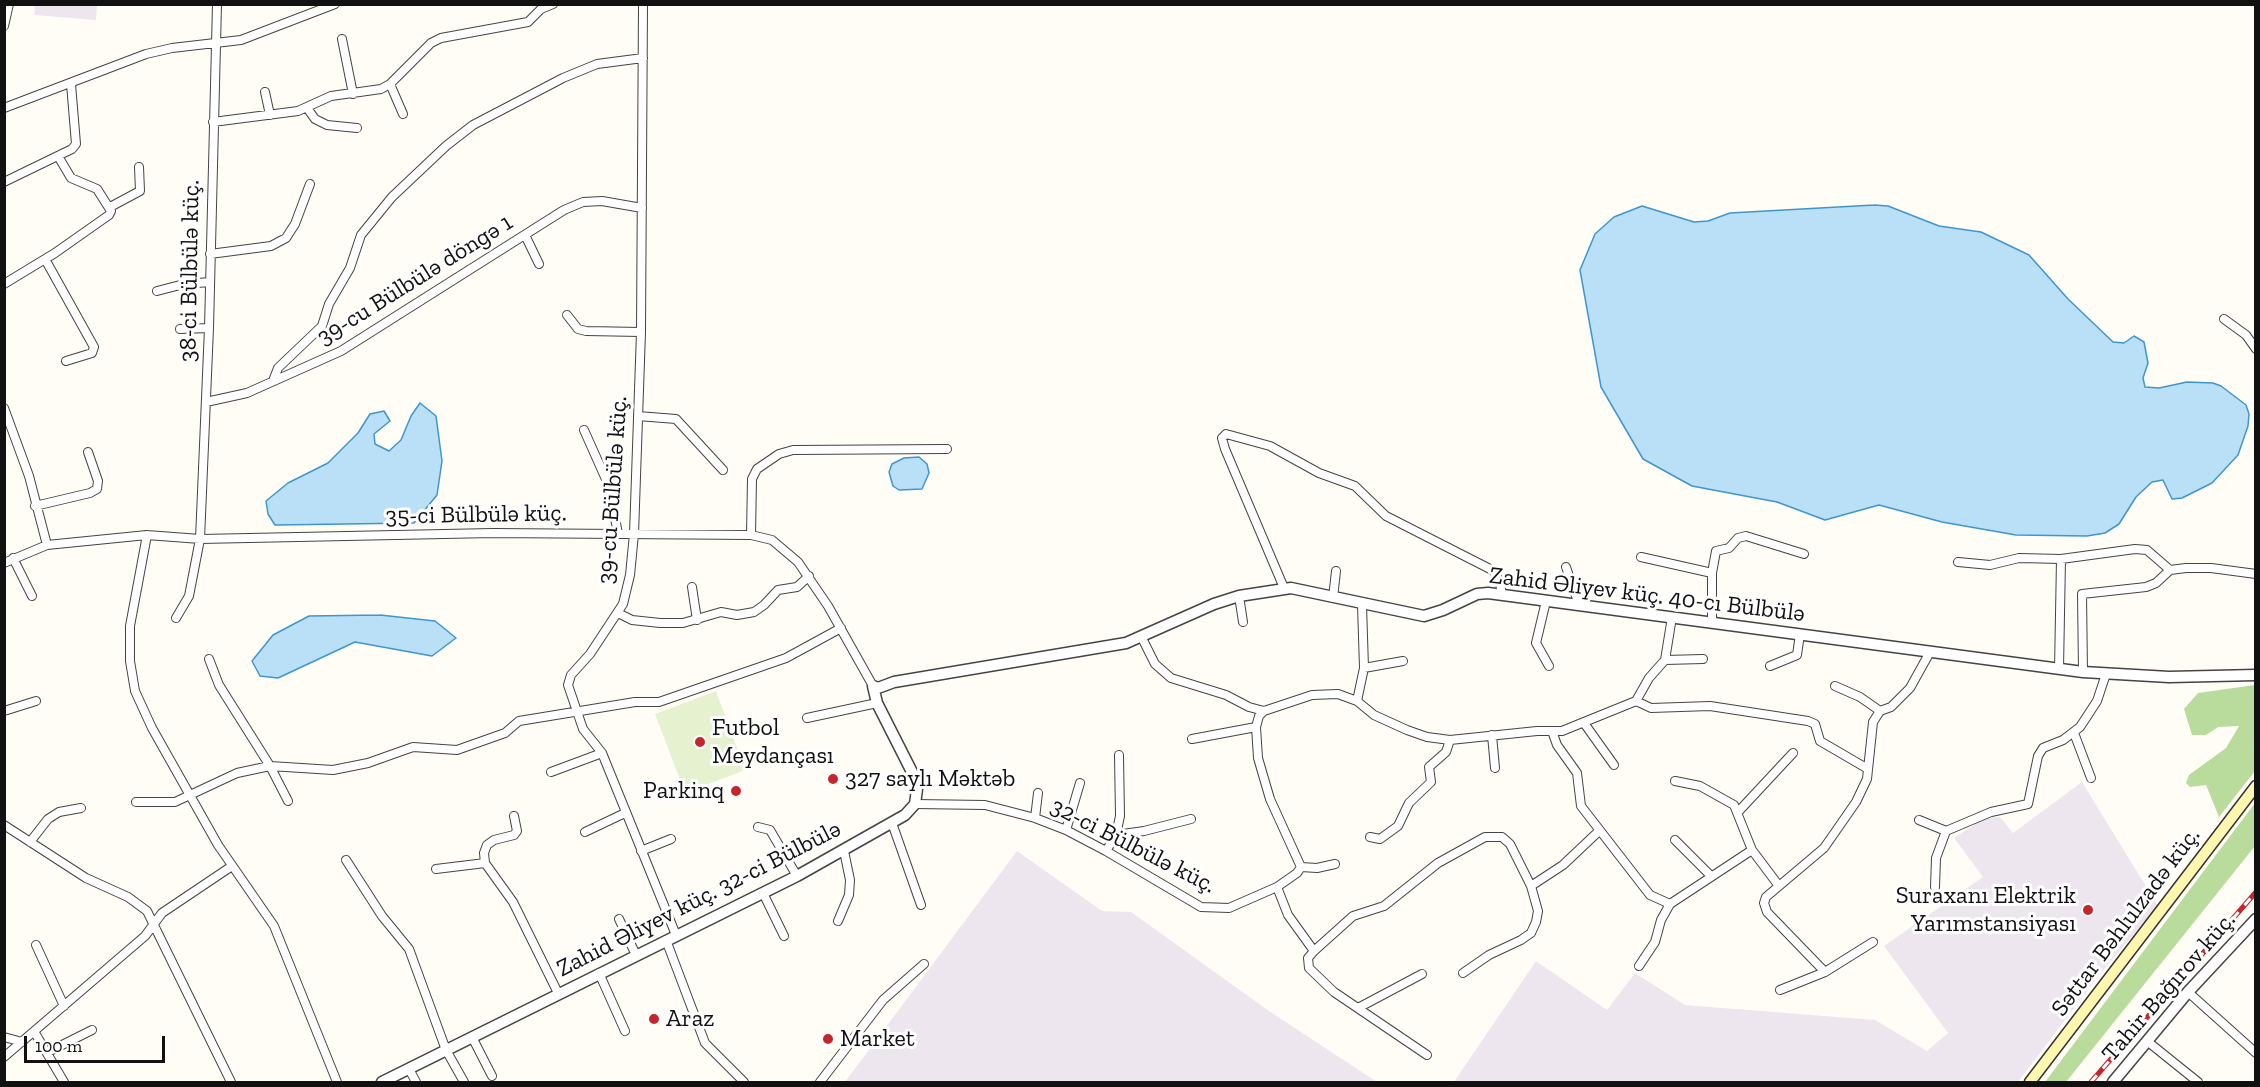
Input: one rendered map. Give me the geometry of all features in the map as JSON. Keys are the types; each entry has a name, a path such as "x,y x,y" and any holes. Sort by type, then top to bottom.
{"main road":[{"name":"Səttar Bəhlulzadə küç.","path":"2030,1083 2256,786"}],"street":[{"path":"4,26 9,4"},
{"name":"38-ci Bülbülə küç.","path":"176,618 189,596 200,539 209,327 217,4"},
{"path":"4,108 146,54 172,48 215,45 242,40 334,4"},
{"path":"213,122 307,108 318,100 331,96 381,89 390,84 431,43 441,38 528,22 540,7 553,4"},
{"name":"39-cu Bülbülə küç.","path":"644,4 641,332 634,534 627,593 618,613 568,679 575,712 583,729 602,753 641,851 705,1043 744,1083"},
{"path":"342,39 353,94"},
{"path":"273,381 278,368 322,327 329,304 350,268 361,235 392,197 446,146 473,124 563,78 597,64 643,58"},
{"path":"4,182 58,156 76,144 71,84"},
{"path":"390,84 403,114"},
{"path":"265,92 270,115"},
{"path":"307,108 315,119 327,125 357,128"},
{"path":"4,284 109,215 110,207 97,189 71,178 58,156"},
{"path":"110,207 140,191 139,167"},
{"path":"210,254 262,248 286,238 295,224 310,184"},
{"name":"39-cu Bülbülə döngə 1","path":"206,402 247,393 341,351 525,234 583,201 602,201 642,208"},
{"path":"525,234 540,264"},
{"path":"45,259 94,347 92,353 66,361"},
{"path":"157,291 184,284 210,282"},
{"path":"567,315 578,329 586,331 641,332"},
{"path":"2224,318 2246,335 2256,349"},
{"path":"180,329 209,327"},
{"path":"4,408 29,476 46,545"},
{"path":"638,416 669,416 676,419 723,470"},
{"path":"584,430 609,486 618,534"},
{"path":"1284,588 1225,449 1222,438 1226,434 1270,446 1319,473 1355,486 1386,516 1494,571 1500,583 1502,595"},
{"path":"752,534 752,478 758,469 780,454 793,450 947,449"},
{"path":"35,506 90,493 97,489 98,482 88,452"},
{"name":"35-ci Bülbülə küç.","path":"4,563 46,545 147,536 200,539 752,534 772,540 798,562 841,628 873,686"},
{"path":"147,536 130,626 132,677 142,708 232,866 279,937 337,1083"},
{"path":"1712,621 1712,573 1716,551 1729,548 1742,536 1753,537 1804,554"},
{"path":"1958,562 1990,565 2019,558 2061,559 2147,550 2170,570"},
{"path":"1641,557 1712,573"},
{"path":"13,558 32,596"},
{"path":"2060,669 2061,559"},
{"path":"1566,567 1579,605"},
{"path":"2083,672 2082,594 2121,591 2156,583 2170,570 2211,568 2256,574"},
{"path":"1333,598 1336,571"},
{"path":"618,613 632,620 683,623 721,612 737,615 754,612 778,590 797,587 809,576"},
{"path":"692,588 697,620"},
{"name":"Zahid Əliyev küç. 40-cı Bülbülə","path":"873,686 878,688 894,682 1111,647 1142,638 1207,606 1239,596 1284,588 1424,616 1477,594 1502,595 1712,621 2083,672 2169,677 2256,675"},
{"path":"1239,596 1244,622"},
{"path":"1546,601 1536,643 1549,666"},
{"path":"1357,701 1364,668 1362,605"},
{"path":"1335,864 1317,868 1301,867 1257,758 1256,726 1264,711 1295,699 1326,693 1338,694 1357,701 1374,715 1427,737 1450,740 1570,729 1636,701 1655,669 1665,660 1672,617"},
{"path":"136,802 175,802 237,773 270,766 333,770 368,763 413,747 457,750 505,733 519,721 672,698 786,658 841,628"},
{"path":"1770,666 1797,655 1800,634"},
{"path":"1142,638 1155,664 1171,678 1226,695 1264,711"},
{"path":"1825,972 1767,912 1764,903 1766,897 1824,848 1864,789 1871,729 1880,711 1891,707 1910,688 1930,652"},
{"path":"209,659 219,685 270,766 288,801"},
{"path":"1665,660 1703,659"},
{"path":"1364,668 1403,661"},
{"path":"1918,820 1946,831 1991,812 2028,804 2035,764 2043,748 2074,733 2097,701 2106,674"},
{"path":"873,686 877,703 914,776 917,789 915,804"},
{"path":"1835,686 1860,697 1880,711"},
{"path":"4,711 36,701"},
{"path":"1636,701 1651,708 1678,705 1710,706 1808,721 1815,724 1820,741 1868,769"},
{"path":"807,718 877,703"},
{"path":"1584,723 1614,765"},
{"path":"1192,739 1256,726"},
{"path":"1552,731 1557,745 1577,773 1578,801 1644,890 1670,904"},
{"path":"2074,733 2091,778"},
{"path":"1491,735 1495,768"},
{"path":"1370,837 1380,839 1398,826 1409,803 1431,782 1429,766 1446,752 1450,740"},
{"path":"551,772 602,753"},
{"path":"1738,812 1793,753"},
{"path":"1106,850 1116,835 1120,801 1119,755"},
{"path":"1675,781 1700,786 1717,793 1734,806 1752,850 1779,886"},
{"path":"1066,830 1080,783"},
{"path":"1035,818 1038,793"},
{"name":"32-ci Bülbülə küç.","path":"915,804 985,805 1035,818 1106,850 1191,902 1209,909 1229,908 1277,887 1297,873 1301,867"},
{"name":"Zahid Əliyev küç. 32-ci Bülbülə","path":"382,1083 558,993 797,876 892,823 915,804"},
{"path":"30,842 48,819 59,812 81,808"},
{"path":"585,832 625,813"},
{"path":"514,816 517,831 514,835 494,840 487,845 484,853 485,863 513,902 558,993"},
{"path":"1116,835 1144,831 1191,819"},
{"path":"892,823 921,905"},
{"path":"4,825 86,878 141,906 154,924 231,1083"},
{"path":"758,827 770,830 797,876"},
{"path":"1532,886 1563,865 1599,831"},
{"path":"1935,887 1936,858 1946,831"},
{"path":"1427,1055 1334,992 1309,968 1308,958 1353,916 1384,906 1438,863 1485,837 1502,837 1507,839 1532,886 1538,911 1532,933 1463,973"},
{"path":"641,851 671,839"},
{"path":"1675,840 1711,876"},
{"path":"1638,966 1655,942 1661,920 1670,904 1752,850"},
{"path":"838,921 849,895 850,880 844,851"},
{"path":"346,860 382,916 409,949 446,1050 464,1083"},
{"path":"436,869 485,863"},
{"path":"4,1057 35,1033 146,936 162,913 171,905 232,866"},
{"path":"1277,887 1288,915 1314,951"},
{"path":"763,893 784,936"},
{"path":"619,919 636,955"},
{"name":"Tahir Bağırov küç.","path":"2113,1083 2188,992 2255,919"},
{"path":"1780,990 1825,972 1873,942"},
{"path":"36,945 64,1006"},
{"path":"820,1083 883,1000 924,964"},
{"path":"599,973 625,1031"},
{"path":"1358,1008 1422,974"},
{"path":"2188,992 2256,1053"},
{"path":"48,1052 92,1030"},
{"path":"35,1033 64,1083"},
{"path":"4,1037 22,1042"},
{"path":"472,1037 492,1076"},
{"path":"2147,1041 2198,1083"},
{"path":"409,1069 416,1083"}],"shaded area":[{"path":"35,5 97,5 96,20 34,15"},
{"path":"2082,782 2158,906 2100,974 2018,1082 1454,1082 1536,961 1607,1010 1635,973 1685,1005 1875,1020 1927,1051 1948,1033 1884,946 1983,877 1954,838 1984,818 2000,817 2013,833"},
{"path":"1017,851 1102,911 1131,912 1269,1011 1377,1082 845,1082"}],"green space":[{"path":"2255,685 2255,771 2219,817 2206,785 2190,787 2186,783 2189,775 2226,748 2239,726 2218,727 2206,735 2192,735 2184,709 2198,693"},
{"name":"Futbol Meydançası","path":"716,691 745,770 685,793 655,714"},
{"path":"2255,803 2255,846 2066,1082 2045,1082"}],"water":[{"path":"1642,206 1694,222 1708,221 1730,213 1888,206 1939,226 1981,232 2029,255 2068,299 2113,342 2124,343 2134,336 2144,342 2148,363 2143,378 2145,387 2159,388 2187,382 2213,383 2221,386 2246,405 2249,414 2248,426 2238,455 2212,483 2182,498 2172,499 2163,480 2152,482 2136,497 2119,524 2105,533 2087,536 2016,535 1942,522 1879,505 1825,520 1777,502 1692,486 1643,459 1601,387 1580,270 1595,234 1614,217"},
{"path":"420,403 436,416 442,461 437,495 414,523 275,525 268,514 266,501 288,483 328,463 358,433 370,414 384,411 390,421 374,434 375,444 389,451 401,440 411,416"},
{"path":"919,457 927,464 929,473 922,489 899,490 893,486 889,472 892,464 904,458"},
{"path":"380,615 435,621 456,638 432,656 355,642 278,678 260,676 252,661 273,635 309,616"}],"railway":[{"path":"2091,1082 2256,892"}],"place":[{"name":"Futbol Meydançası","path":"700,742"},
{"name":"327 saylı Məktəb","path":"833,779"},
{"name":"Parkinq","path":"736,791"},
{"name":"Suraxanı Elektrik Yarımstansiyası","path":"2088,910"},
{"name":"Araz","path":"654,1019"},
{"name":"Market","path":"828,1039"}]}
